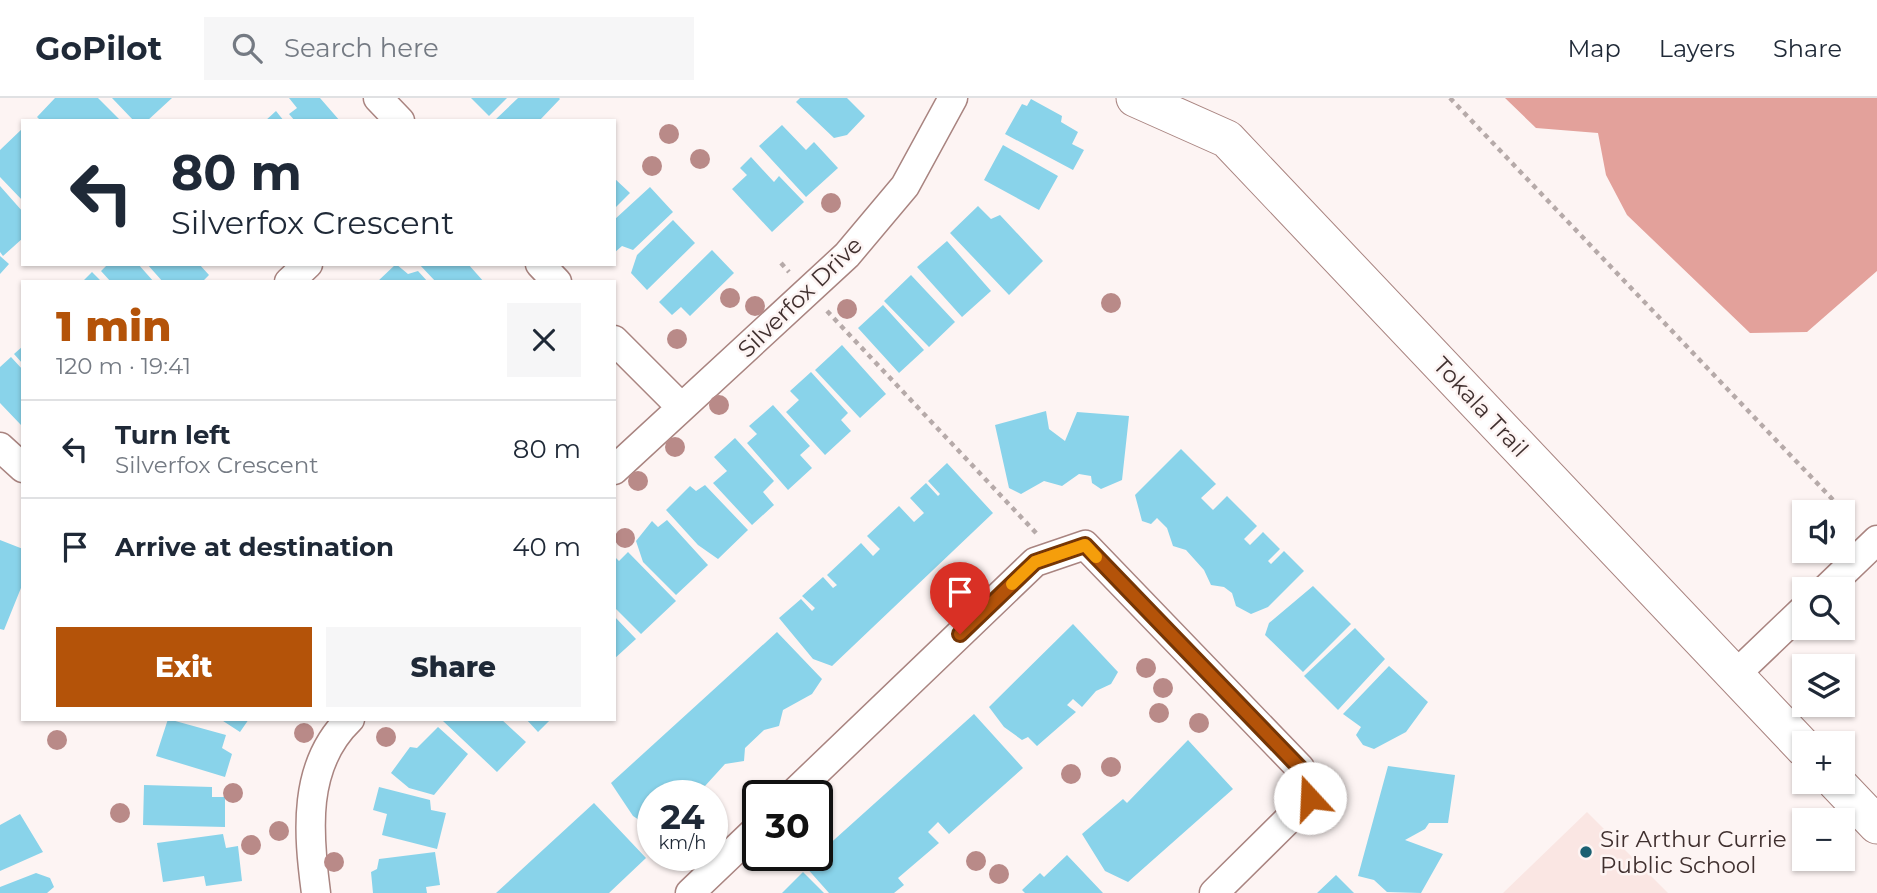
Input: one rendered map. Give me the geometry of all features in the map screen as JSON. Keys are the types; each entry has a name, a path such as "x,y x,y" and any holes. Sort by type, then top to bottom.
{"street":[{"path":"378,98 398,119"},
{"name":"Silverfox Drive","path":"616,468 810,292 882,217 905,186 953,98"},
{"name":"Tokala Trail","path":"1135,98 1227,139 1792,735"},
{"path":"291,280 306,266"},
{"path":"542,266 555,280"},
{"path":"616,342 681,407"},
{"path":"0,447 21,466"},
{"path":"1838,577 1875,541"},
{"path":"808,780 1035,562 1085,545 1300,768 1310,798 1214,893"},
{"path":"1735,675 1792,620"},
{"path":"316,893 309,840 312,796 321,759 336,732 348,721"},
{"path":"1847,794 1877,825"},
{"path":"690,893 742,843"}],"path":[{"path":"1450,98 1875,541"},
{"path":"781,263 1057,555"}],"shaded area":[{"path":"1505,98 1877,98 1877,271 1807,332 1750,333 1627,215 1606,175 1598,133 1536,128"},
{"name":"Sir Arthur Currie Public School","path":"1587,812 1668,893 1503,893"}],"building":[{"path":"55,98 98,98 119,119 39,119 37,117"},
{"path":"112,98 172,98 149,119 132,119"},
{"path":"289,98 320,98 338,119 293,119 289,114 297,108"},
{"path":"471,98 507,98 489,116"},
{"path":"518,98 560,99 541,119 496,119"},
{"path":"800,98 847,98 865,116 847,135 834,138 796,102"},
{"path":"1031,99 1062,116 1061,122 1078,132 1072,144 1084,150 1073,170 1005,134 1022,104 1027,106"},
{"path":"276,111 282,119 267,119"},
{"path":"782,125 806,150 814,142 838,168 806,197 759,146"},
{"path":"21,130 21,199 0,177 0,150"},
{"path":"1003,145 1058,176 1039,210 984,180"},
{"path":"751,157 774,182 779,176 804,202 772,232 732,189 747,175 740,168"},
{"path":"616,180 630,193 616,207"},
{"path":"0,186 21,210 21,240 3,256 0,252"},
{"path":"650,187 673,212 633,250 622,246 616,251 616,218"},
{"path":"978,206 991,219 1000,215 1043,261 1009,295 950,233"},
{"path":"673,220 695,243 647,290 631,273 637,255"},
{"path":"947,241 991,291 962,317 917,267"},
{"path":"712,250 734,273 690,316 681,307 672,315 659,302"},
{"path":"0,256 9,264 0,274"},
{"path":"106,266 140,266 152,280 109,280 101,271"},
{"path":"149,266 201,266 209,275 204,280 161,280"},
{"path":"394,266 398,266 408,274 418,271 426,280 379,280"},
{"path":"421,266 470,266 482,280 434,280"},
{"path":"92,272 100,280 84,280"},
{"path":"911,275 955,322 929,347 884,301"},
{"path":"883,305 924,350 899,373 858,328"},
{"path":"842,345 886,394 860,418 815,370"},
{"path":"21,348 21,362 14,354"},
{"path":"11,357 21,368 21,425 0,403 0,367"},
{"path":"811,372 848,413 841,420 851,431 825,455 786,412 799,400 790,391"},
{"path":"773,405 810,446 800,455 812,468 788,490 747,443 757,434 749,426"},
{"path":"1046,411 1049,429 1065,441 1077,412 1129,416 1122,480 1101,489 1092,483 1091,476 1079,474 1062,486 1044,481 1021,494 1009,488 995,425"},
{"path":"735,438 774,481 763,492 774,505 752,525 713,483 727,471 714,457"},
{"path":"1181,449 1216,484 1201,498 1213,510 1227,496 1257,526 1244,539 1250,545 1263,532 1280,549 1268,561 1271,564 1284,551 1304,571 1268,607 1251,614 1236,606 1232,593 1224,587 1211,585 1204,570 1186,550 1173,546 1167,528 1157,518 1151,524 1142,521 1135,495"},
{"path":"947,463 993,513 832,666 813,659 779,618 801,599 812,611 815,608 802,596 823,577 833,588 837,585 827,575 861,543 873,556 880,549 867,536 899,506 914,522 924,513 910,498 926,483 938,496 940,494 928,481"},
{"path":"705,485 748,530 718,559 698,545 666,510 690,486 696,491"},
{"path":"667,520 708,565 676,595 643,562 636,541 652,521 658,527"},
{"path":"0,540 21,548 21,588 4,630 0,629"},
{"path":"628,552 676,601 641,634 616,609 616,558 619,561"},
{"path":"1313,586 1351,624 1303,672 1265,635 1269,623"},
{"path":"616,618 636,639 616,657"},
{"path":"1073,624 1118,672 1111,684 1096,691 1082,707 1073,699 1067,705 1076,712 1037,746 1028,737 1022,740 1004,727 989,707"},
{"path":"1355,628 1385,659 1338,710 1304,676"},
{"path":"777,632 822,679 812,694 783,710 779,726 764,730 745,748 744,761 725,764 710,780 637,780 637,819 611,783"},
{"path":"1389,666 1428,702 1406,732 1374,749 1363,745 1356,735 1361,727 1343,714"},
{"path":"974,714 1023,768 949,834 938,822 928,832 939,843 898,878 904,885 894,893 829,893 809,871 833,871 833,841"},
{"path":"167,721 226,735 222,748 232,754 225,777 156,756"},
{"path":"223,721 248,721 240,732"},
{"path":"443,721 503,721 526,742 497,772"},
{"path":"528,721 549,721 538,732"},
{"path":"438,727 468,754 434,795 409,788 391,773 410,747 417,748"},
{"path":"1188,740 1233,789 1128,882 1105,871 1082,834 1123,799 1127,803"},
{"path":"1388,766 1455,775 1448,823 1429,823 1425,829 1405,840 1443,854 1421,893 1387,892 1374,880 1358,876"},
{"path":"144,785 212,787 212,797 225,797 225,827 143,825"},
{"path":"379,787 430,800 431,810 446,813 437,849 382,835 387,814 373,810"},
{"path":"594,803 637,848 637,867 609,893 496,893"},
{"path":"20,814 43,852 0,871 0,825"},
{"path":"223,834 226,848 238,846 242,881 206,886 204,876 163,882 157,843"},
{"path":"435,852 440,885 426,887 427,893 373,893 371,872 377,869 379,859"},
{"path":"1067,855 1103,893 1025,893 1022,890 1040,873 1044,877"},
{"path":"803,872 824,893 782,893"},
{"path":"36,873 50,878 54,887 47,893 0,893 0,887"},
{"path":"1336,875 1354,893 1317,893"}],"slow traffic":[{"path":"1012,584 1035,562 1085,545 1096,557"}],"place":[{"name":"Sir Arthur Currie Public School","path":"1586,852"}],"route":[{"path":"960,634 1035,562 1085,545 1300,768 1310,798"}]}
